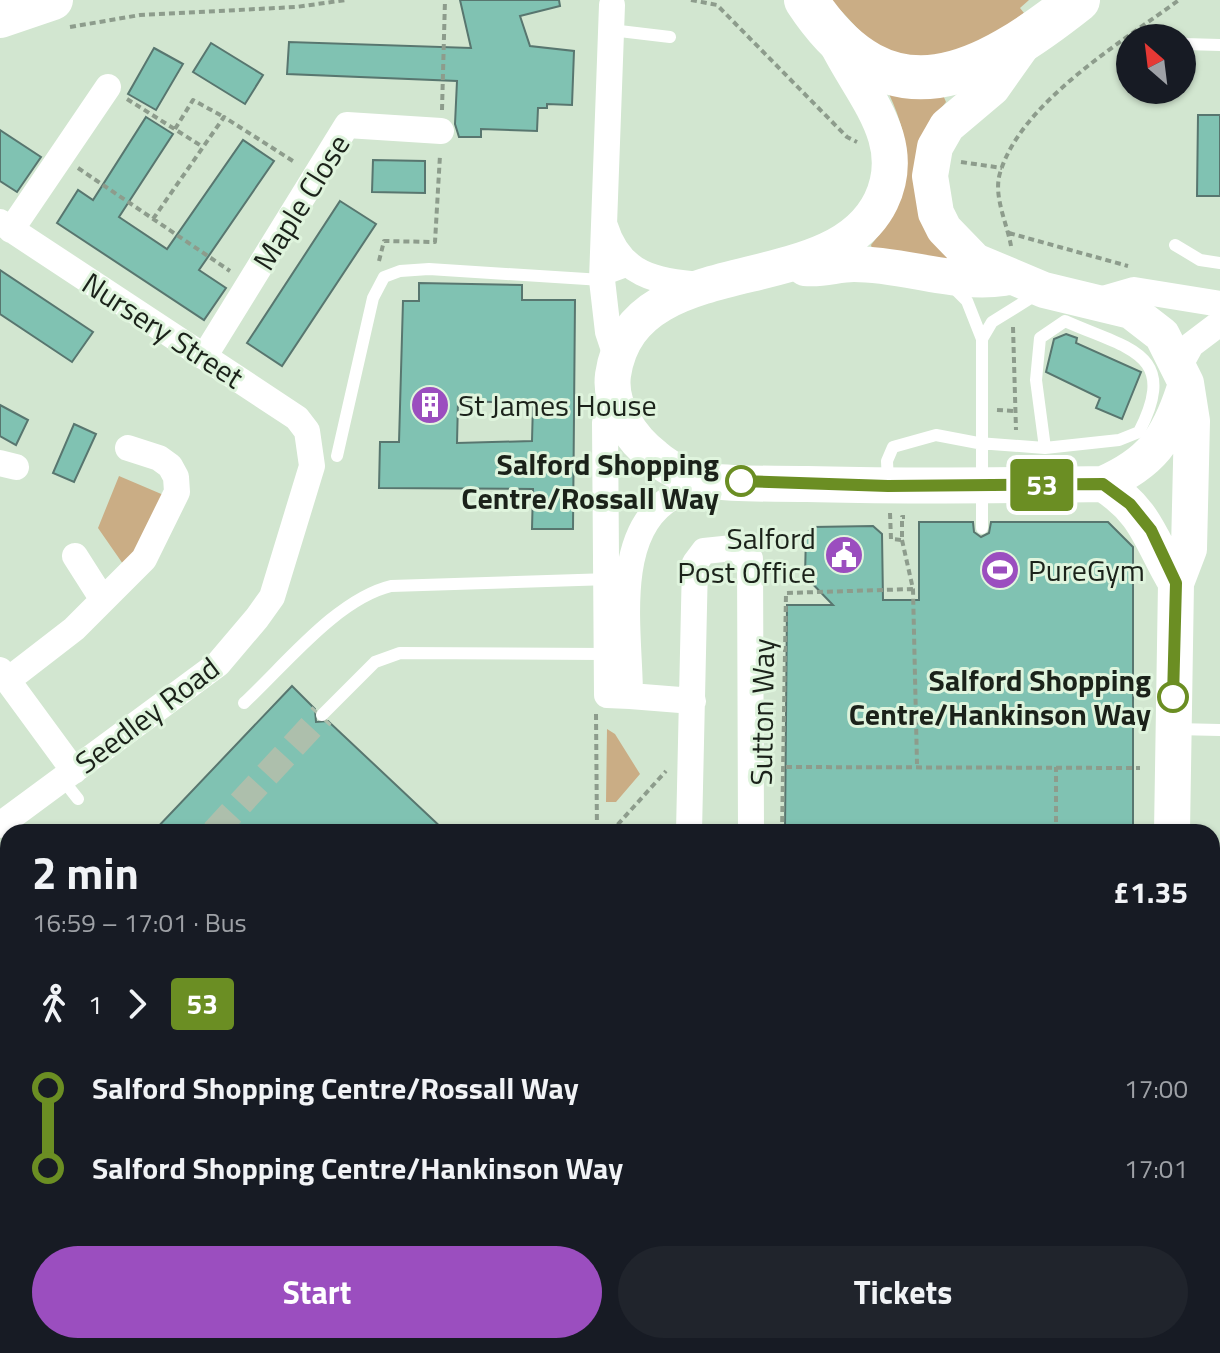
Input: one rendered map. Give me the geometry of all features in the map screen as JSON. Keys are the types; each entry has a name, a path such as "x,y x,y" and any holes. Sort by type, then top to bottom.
{"highway":[{"path":"805,0 836,42 895,74 939,78 967,70 1026,40 1078,0"}],"main road":[{"path":"0,18 55,16"}],"street":[{"path":"611,18 602,280 608,332 628,427 653,456 668,467 710,480 888,486 1103,484 1135,469 1165,438 1191,345 1220,323"},
{"path":"1026,40 992,88 947,126 935,147 930,176 936,213 944,229 975,261 1010,265 1044,290 1131,311 1149,321 1183,374 1192,421 1189,549 1176,583 1172,824"},
{"path":"693,701 619,696 617,579 605,423 614,372 640,320 657,307 706,286 786,265 834,246 860,230 879,204 890,176 886,131 836,42"},
{"path":"5,226 60,156 108,87"},
{"name":"Maple Close","path":"204,357 347,125 441,131"},
{"path":"604,223 610,241 632,269 661,282 706,286"},
{"name":"Nursery Street","path":"5,226 297,418 307,431 311,448"},
{"path":"786,265 819,270 854,264 982,281 1010,265"},
{"path":"1096,301 1134,290 1220,304"},
{"path":"72,783 4,675 74,629 144,559 177,492 170,466 159,458 128,448"},
{"name":"Seedley Road","path":"2,824 72,783 218,664 257,618 272,597 303,501 312,466 311,448"},
{"path":"617,579 645,522 665,501 710,480"},
{"path":"1103,484 1130,504 1151,530 1176,583"},
{"path":"689,824 695,563 704,551 733,548 750,559 751,824"},
{"path":"75,556 103,600"}],"lane":[{"path":"611,18 670,37"},
{"path":"1196,44 1220,45"},
{"path":"1175,245 1200,260 1220,263"},
{"path":"337,456 373,298 384,277 400,271 429,269 602,280 632,269"},
{"path":"931,275 955,287 967,301 982,339 982,528"},
{"path":"982,339 992,322 1044,290"},
{"path":"888,486 887,461 893,447 936,435 978,443 1045,448 1119,440 1139,432 1154,403 1155,375 1145,358 1065,321 1040,338 1036,380 1039,428 1045,448"},
{"path":"244,703 347,607 375,590 391,586 617,579"},
{"path":"322,715 375,662 400,653 618,654"},
{"path":"1173,729 1220,730"}],"path":[{"path":"55,16 82,22 140,15 296,7 346,0"},
{"path":"440,158 445,0"},
{"path":"691,0 717,5 847,137 869,149"},
{"path":"1010,265 1009,233 1000,201 999,175 1016,141 1046,103 1179,0"},
{"path":"108,87 203,147"},
{"path":"175,129 193,100 316,175"},
{"path":"153,219 224,117"},
{"path":"60,156 249,284"},
{"path":"949,160 1002,168"},
{"path":"1009,233 1142,270"},
{"path":"1013,313 1016,432"},
{"path":"888,486 891,539 902,540"},
{"path":"912,517 902,517 902,540 913,589 917,765"},
{"name":"Sutton Way","path":"782,824 786,593 913,589"},
{"path":"597,824 596,705 619,696"},
{"path":"786,767 1140,768"},
{"path":"1056,767 1056,824"}],"shaded area":[{"path":"831,0 1029,0 1020,8 1024,13 982,44 915,60 872,44"},
{"path":"891,91 943,95 946,102 936,115 959,265 873,252 871,245 896,209 906,173 904,135 889,94"},
{"path":"119,476 166,496 150,532 123,564 98,528"},
{"path":"607,729 615,734 640,774 616,802 606,802"}],"building":[{"path":"460,0 559,0 560,6 520,16 530,46 574,51 572,105 547,104 547,108 538,108 537,131 481,129 481,137 459,137 455,124 457,81 287,74 289,42 471,48"},
{"path":"211,43 263,75 245,104 193,72"},
{"path":"154,48 183,64 156,110 128,94"},
{"path":"1198,115 1220,115 1220,196 1197,196"},
{"path":"146,117 173,134 119,217 167,249 243,140 274,161 199,270 226,288 204,320 57,223 78,190 93,200"},
{"path":"0,130 41,157 17,192 0,181"},
{"path":"373,160 425,161 425,193 372,192"},
{"path":"340,201 376,224 282,366 247,343"},
{"path":"0,270 93,332 72,362 0,314"},
{"name":"St James House","path":"419,283 522,285 522,300 575,300 573,529 532,529 533,489 379,488 380,442 399,442 403,301 419,301","holes":["458,401 533,403 532,441 457,443"]},
{"path":"1066,334 1077,338 1076,343 1141,372 1122,419 1096,408 1100,398 1046,372 1054,339"},
{"path":"0,405 28,420 16,445 0,436"},
{"path":"74,424 96,434 74,482 53,473"},
{"path":"919,522 973,522 974,532 981,537 989,533 991,522 1108,522 1133,547 1133,824 785,824 787,605 833,605 805,576 806,534 813,527 873,526 882,534 883,600 919,600"},
{"path":"292,686 315,709 316,722 328,721 437,824 161,824"}],"tunnel":[{"path":"221,824 322,715"}],"bus line":[{"name":"53","path":"741,481 888,486 1103,484 1130,504 1151,530 1176,583 1173,697"}],"place":[{"name":"St James House","path":"430,405"},
{"name":"Salford Shopping Centre/Rossall Way","path":"741,481"},
{"name":"Salford Post Office","path":"844,555"},
{"name":"PureGym","path":"1000,570"},
{"name":"Salford Shopping Centre/Hankinson Way","path":"1173,697"}]}
